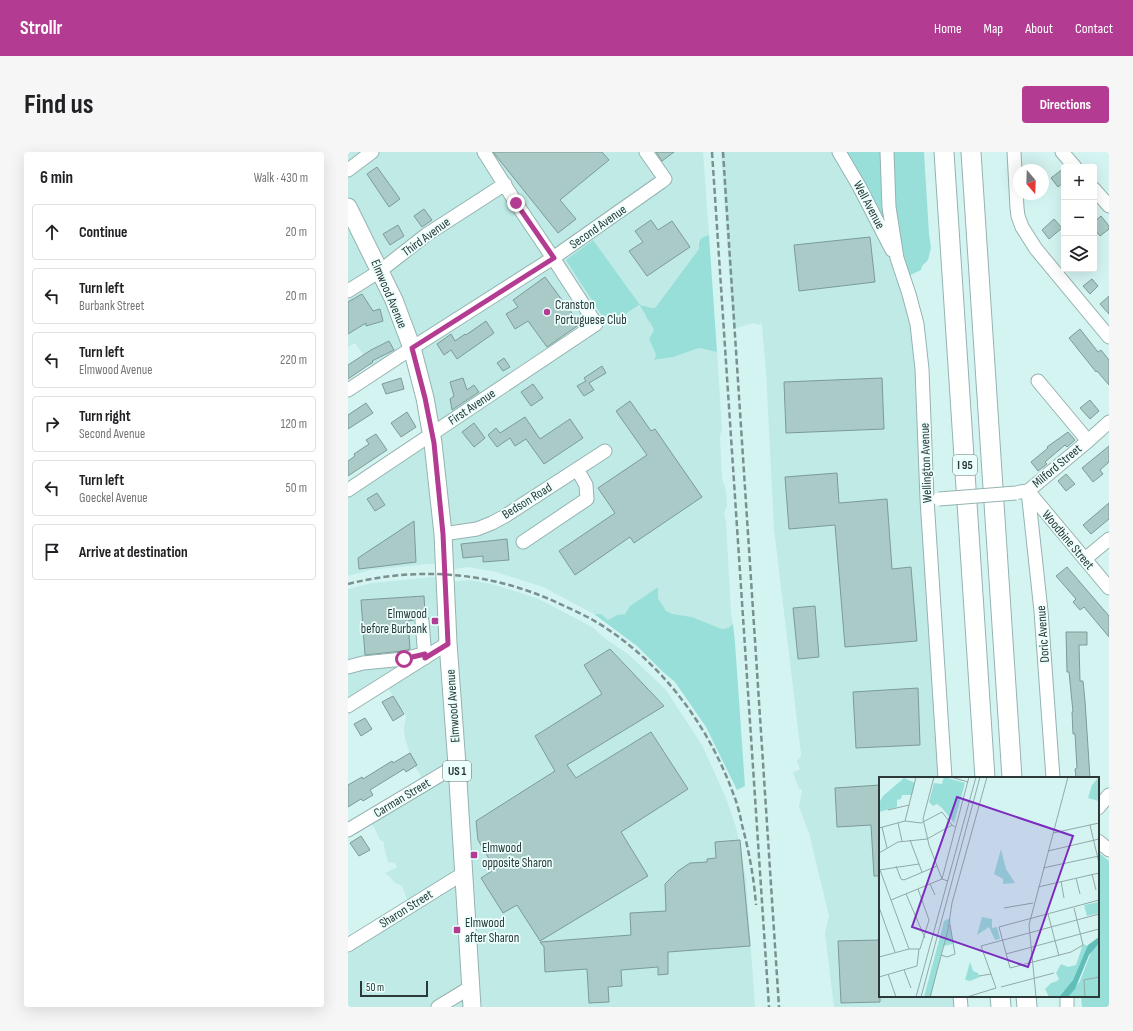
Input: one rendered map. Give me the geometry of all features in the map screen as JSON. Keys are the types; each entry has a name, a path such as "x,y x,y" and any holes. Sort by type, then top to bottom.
{"highway":[{"name":"I 95","path":"944,152 985,777"},
{"name":"I 95","path":"971,152 1012,777"},
{"path":"1000,997 1001,1007"},
{"path":"1026,997 1027,1007"}],"main road":[{"name":"Elmwood Avenue","path":"348,206 394,300 412,348 425,398 434,443 443,534 448,644 472,1007"}],"street":[{"path":"348,170 372,152"},
{"path":"484,152 516,203 554,258"},
{"name":"Second Avenue","path":"348,390 554,258 665,179 646,152"},
{"name":"Well Avenue","path":"839,152 860,186 897,258"},
{"name":"Wellington Avenue","path":"887,152 889,207 897,258 917,324 922,369 933,499 945,777"},
{"path":"1014,152 1017,208 1022,227 1036,249 1109,337"},
{"path":"1062,152 1072,164"},
{"name":"Third Avenue","path":"348,291 380,270 426,235 505,184"},
{"path":"1097,192 1109,206"},
{"name":"First Avenue","path":"348,490 596,324 554,258"},
{"path":"1038,381 1088,441"},
{"name":"Milford Street","path":"933,499 1022,492 1088,441 1109,422"},
{"name":"Bedson Road","path":"443,534 477,529 492,523 605,451"},
{"path":"523,542 587,498 586,486 578,469"},
{"name":"Woodbine Street","path":"1022,492 1082,558 1085,559 1109,588"},
{"name":"Doric Avenue","path":"1022,492 1042,611 1053,777"},
{"path":"1085,559 1109,539"},
{"path":"422,621 425,656"},
{"path":"348,706 425,656 448,644"},
{"path":"348,667 363,663 425,656"},
{"name":"Carman Street","path":"348,830 457,765"},
{"path":"1099,807 1109,795"},
{"path":"1099,842 1109,850"},
{"name":"Sharon Street","path":"348,945 464,873"},
{"path":"438,1007 471,987"},
{"path":"960,997 961,1007"}],"shaded area":[{"path":"348,152 703,152 709,235 698,241 699,249 655,308 638,305 650,321 654,330 649,339 656,355 655,360 673,357 699,348 717,352 722,429 720,436 722,478 726,491 727,506 724,514 726,522 731,613 733,624 728,628 722,629 692,617 673,614 666,611 658,598 658,587 630,606 625,614 617,615 608,620 601,614 594,614 543,587 496,572 469,567 447,570 444,564 427,564 370,570 348,576 348,491 431,437 413,355 374,371 355,343 348,347"},
{"path":"721,152 843,152 889,237 916,325 945,777 879,777 879,997 960,997 961,1007 834,1007 825,933 829,916 809,833 799,807 802,790 799,788 793,773 800,769 797,761 801,754 774,529 766,371 762,326 761,322 759,325 753,323 733,329"},
{"path":"843,152 924,152 931,248 928,260 922,266 921,270 904,278"},
{"path":"709,235 717,352 699,348 673,357 654,360 656,355 649,339 654,330 639,305 608,325 566,260 593,240 640,305 655,308 699,249 700,239"},
{"path":"444,576 448,582 469,580 492,584 539,599 592,627 607,640 628,654 666,690 702,745 726,798 736,827 746,879 755,1007 348,1007 348,942 409,904 402,886 395,883 385,873 397,867 395,863 388,862 384,842 380,840 365,814 420,779 421,776 413,764 405,738 404,727 406,717 404,711 401,709 385,683 348,705 348,589 372,583"},
{"path":"658,587 658,598 666,611 673,614 692,617 722,629 728,628 733,624 745,786 737,790 706,727 675,682 637,646 594,614 601,614 608,620 617,615 625,614 630,606"},
{"path":"1099,853 1109,861 1109,1007 1082,1007 1081,997 1099,997"}],"building":[{"path":"493,152 602,152 609,160 560,200 576,219 558,233"},
{"path":"656,152 674,152 662,161"},
{"path":"377,167 400,199 389,207 367,174"},
{"path":"1061,170 1061,184 1058,187 1051,178"},
{"path":"424,209 432,220 422,227 414,216"},
{"path":"1101,216 1109,226 1109,229 1100,236 1097,232 1097,219"},
{"path":"1054,219 1061,227 1061,229 1049,239 1042,230"},
{"path":"651,220 658,230 672,221 690,247 647,276 629,251 643,242 635,231"},
{"path":"398,225 404,236 390,245 383,234"},
{"path":"870,237 875,282 799,291 794,245"},
{"name":"Cranston Portuguese Club","path":"545,277 580,324 547,347 528,321 515,329 506,314 518,307 513,300"},
{"path":"1092,279 1098,286 1090,294 1083,286"},
{"path":"362,294 373,311 380,309 383,321 366,326 366,323 348,334 348,302"},
{"path":"1109,296 1109,314 1100,304"},
{"path":"486,321 494,333 457,359 451,350 444,355 437,344 451,334 455,341"},
{"path":"1080,329 1098,352 1101,350 1109,360 1109,385 1097,371 1096,372 1069,338"},
{"path":"389,341 394,350 372,361 373,362 348,379 348,365 371,350"},
{"path":"504,358 510,367 503,371 497,363"},
{"path":"602,366 606,373 589,383 594,390 584,396 577,386 586,381 584,378"},
{"path":"401,378 404,389 386,394 382,384"},
{"path":"463,378 467,390 474,385 479,392 452,410 450,399 454,396 450,382"},
{"path":"882,378 884,429 786,433 784,382"},
{"path":"533,384 543,398 531,406 521,392"},
{"path":"1090,400 1099,411 1090,419 1080,408"},
{"path":"630,401 651,431 655,429 702,497 634,543 630,537 575,575 559,551 615,513 598,488 647,455 616,411"},
{"path":"366,403 373,413 348,429 348,415"},
{"path":"407,412 416,427 401,437 391,423"},
{"path":"525,417 540,439 570,419 583,438 544,464 526,439 515,446 510,438 497,447 488,435 496,428 500,433"},
{"path":"474,423 485,438 474,447 462,432"},
{"path":"1068,432 1075,440 1067,447 1065,445 1045,462 1047,464 1038,471 1031,462 1048,448 1047,447"},
{"path":"376,434 387,450 348,476 348,461 355,456 354,454 369,444 366,440"},
{"path":"1109,446 1109,462 1100,470 1103,474 1093,482 1082,468"},
{"path":"837,473 839,503 887,499 892,569 911,567 917,641 845,647 835,525 789,529 785,477"},
{"path":"1066,474 1075,484 1066,491 1058,481"},
{"path":"377,493 385,505 375,511 367,499"},
{"path":"1109,503 1109,519 1091,534 1083,525"},
{"path":"414,521 416,562 359,569 358,558"},
{"path":"507,539 509,560 483,562 483,556 463,558 461,544"},
{"path":"1067,567 1109,616 1109,637 1084,607 1080,610 1073,602 1076,599 1056,576"},
{"path":"424,596 425,614 418,614 414,620 408,621 410,649 365,655 361,600"},
{"path":"815,606 819,657 798,659 793,608"},
{"path":"1066,632 1087,632 1087,645 1079,645 1080,681 1083,681 1090,777 1076,777 1075,769 1077,768 1075,734 1073,734 1073,712 1069,672 1067,672"},
{"path":"610,649 664,706 567,765 576,778 651,732 688,789 621,832 648,876 540,941 517,905 503,913 481,878 495,869 478,840 476,821 555,771 535,736 602,694 584,665"},
{"path":"918,688 920,745 856,748 853,692"},
{"path":"393,696 404,714 393,721 382,702"},
{"path":"365,718 372,729 361,736 354,724"},
{"path":"410,753 417,765 406,772 404,769 370,790 373,795 363,801 361,799 348,807 348,785 362,777 363,779 392,761 393,763"},
{"path":"879,785 879,876 874,876 871,825 837,827 835,788"},
{"path":"361,836 370,850 359,856 350,843"},
{"path":"740,840 750,946 668,952 668,974 658,975 658,967 621,970 622,986 608,987 609,1002 589,1003 587,969 545,972 544,947 540,942 631,935 630,913 666,911 665,884 678,871 690,863 707,862 707,859 716,858 715,842"},
{"path":"879,940 880,1002 841,1003 838,941"}],"railway":[{"path":"712,152 769,1007"},
{"path":"723,152 779,1007"},
{"path":"348,584 375,578 401,575 454,575 481,579 507,584 558,603 593,620 617,635 639,653 678,694 709,741 722,767 738,809 751,865 756,905"}],"place":[{"name":"Cranston Portuguese Club","path":"547,312"},
{"name":"Elmwood before Burbank","path":"435,621"},
{"name":"Elmwood opposite Sharon","path":"474,855"},
{"name":"Elmwood after Sharon","path":"457,930"}],"route":[{"path":"404,659 425,654 425,658 448,644 443,534 434,443 425,398 412,348 554,258 516,203"}]}
